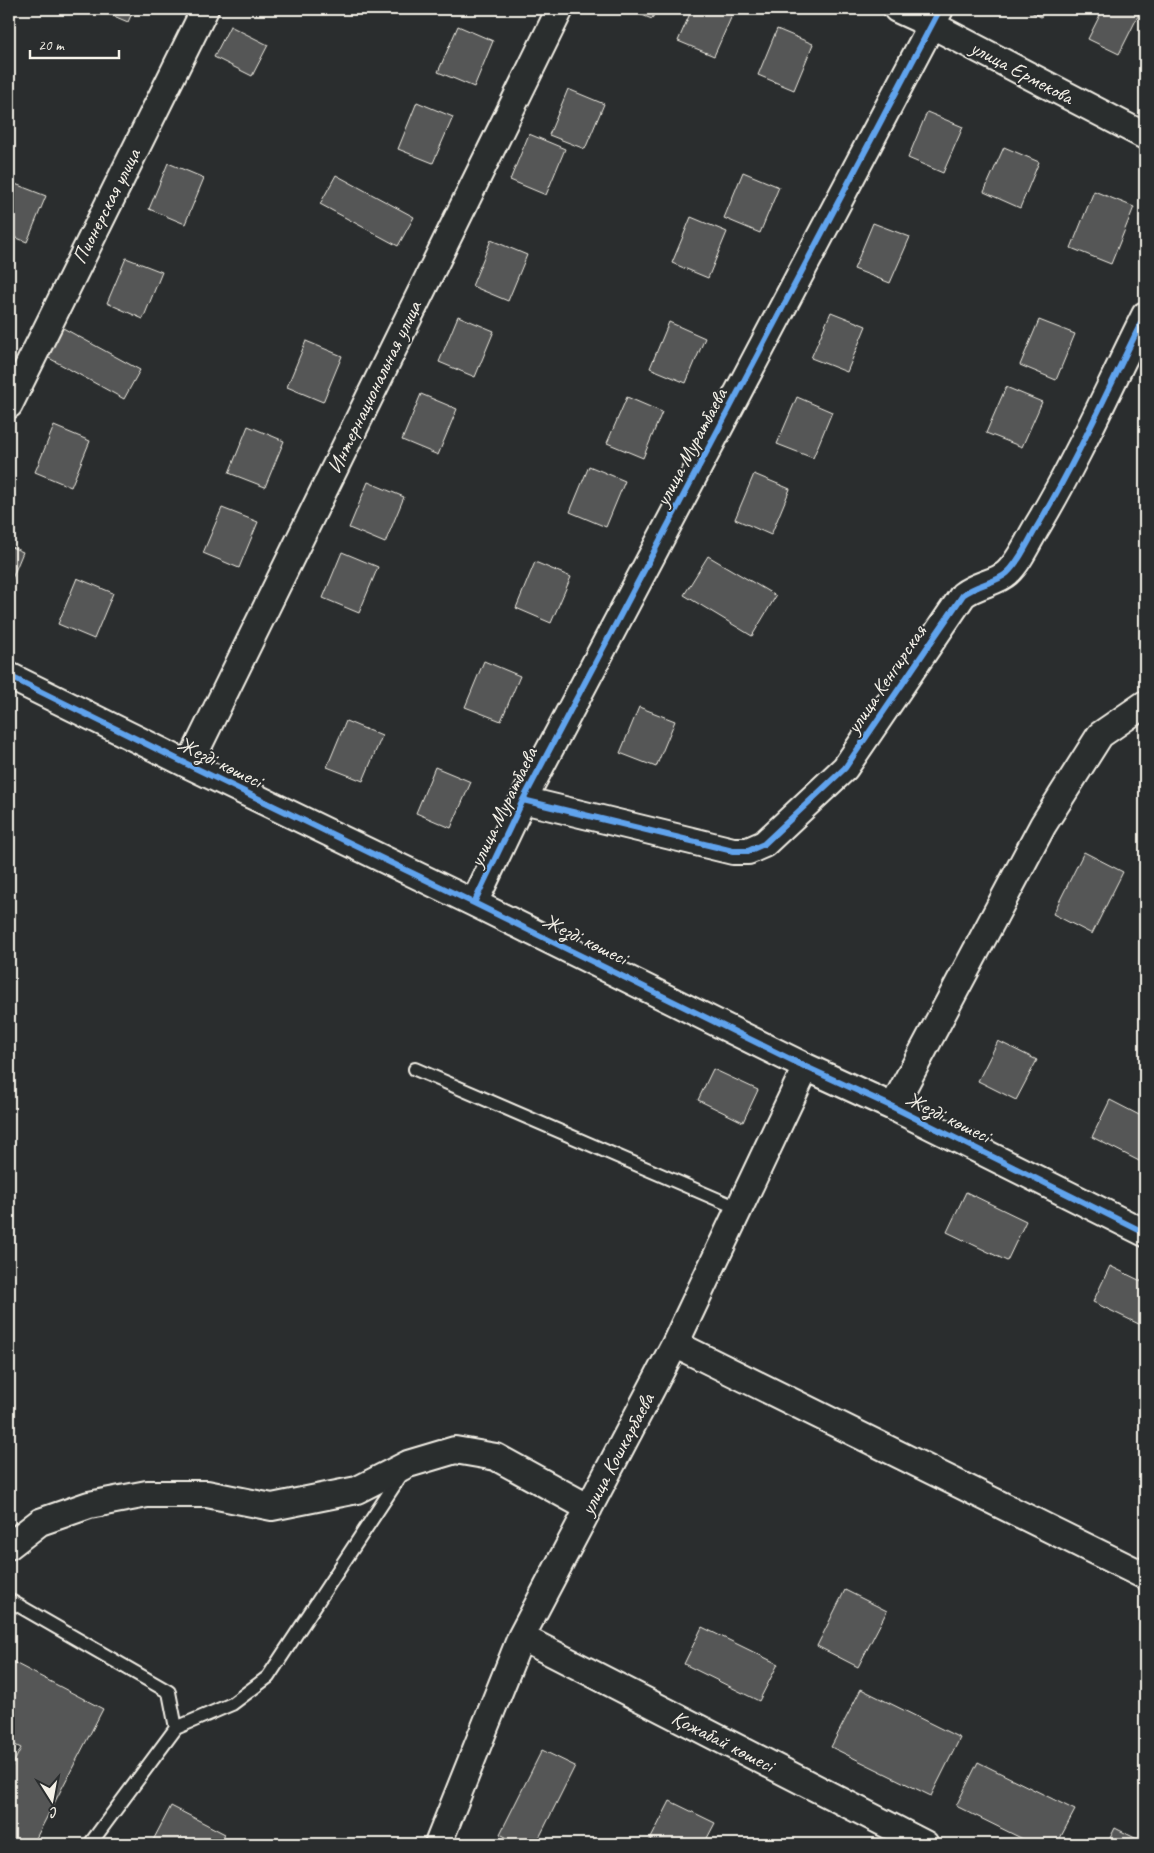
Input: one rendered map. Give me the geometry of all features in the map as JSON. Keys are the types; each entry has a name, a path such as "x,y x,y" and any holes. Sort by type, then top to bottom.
{"street":[{"name":"Пионерская улица","path":"9,405 205,9"},
{"name":"Интернациональная улица","path":"189,765 560,9"},
{"name":"улица Ермекова","path":"898,9 936,17 1145,136"},
{"name":"улица Муратбаева","path":"474,903 523,800 936,17"},
{"name":"улица Кенгирская","path":"523,800 734,851 748,851 764,844 845,768 963,595 972,588 997,580 1006,574 1014,564 1053,500 1145,315"},
{"name":"Жезді көшесі","path":"9,676 806,1067 893,1107 1145,1234"},
{"path":"893,1107 1042,825 1100,735 1145,704"},
{"name":"улица Кошкарбаева","path":"438,1844 521,1637 675,1344 806,1067"},
{"path":"675,1344 1145,1576"},
{"path":"9,1546 40,1522 89,1505 148,1494 207,1494 272,1507 357,1490 408,1464 454,1450 496,1457 589,1508"},
{"name":"Қожабай көшесі","path":"521,1637 925,1844"}],"lane":[{"path":"415,1069 740,1209"},
{"path":"90,1844 176,1728 232,1704 268,1677 408,1464"},
{"path":"9,1600 169,1692 176,1728"}],"building":[{"path":"97,9 134,9 128,22"},
{"path":"626,9 656,9 652,19"},
{"path":"692,9 729,9 734,11 714,56 678,41"},
{"path":"1025,9 1045,9 1041,17"},
{"path":"1103,9 1128,9 1139,14 1119,54 1088,39"},
{"path":"230,26 268,45 252,76 214,57"},
{"path":"458,26 493,41 474,87 438,72"},
{"path":"777,29 813,44 794,90 758,75"},
{"path":"568,89 604,104 585,149 549,135"},
{"path":"417,102 453,117 433,163 398,149"},
{"path":"927,112 963,127 943,173 908,158"},
{"path":"529,134 565,149 546,195 510,180"},
{"path":"1004,147 1039,162 1020,208 984,192"},
{"path":"168,163 204,178 185,224 149,209"},
{"path":"743,172 779,187 760,233 724,218"},
{"path":"336,175 414,217 398,246 320,204"},
{"path":"10,182 46,196 27,242 9,235"},
{"path":"1094,191 1134,207 1111,264 1071,248"},
{"path":"691,217 727,232 708,278 672,263"},
{"path":"873,223 910,237 890,283 854,269"},
{"path":"491,240 527,255 508,301 472,286"},
{"path":"126,258 162,272 143,319 107,303"},
{"path":"831,312 866,326 847,372 811,358"},
{"path":"458,316 494,331 475,377 439,362"},
{"path":"1039,320 1075,334 1056,380 1020,365"},
{"path":"669,322 705,338 686,383 650,368"},
{"path":"63,328 140,370 124,399 47,357"},
{"path":"306,341 342,356 323,402 287,387"},
{"path":"1006,387 1042,402 1022,447 986,433"},
{"path":"421,394 457,409 438,455 402,440"},
{"path":"627,397 662,412 643,458 607,443"},
{"path":"797,397 832,412 813,458 777,444"},
{"path":"54,426 90,441 71,487 35,472"},
{"path":"248,426 284,441 265,487 229,473"},
{"path":"589,466 625,481 606,527 570,512"},
{"path":"754,474 790,489 771,535 735,519"},
{"path":"368,482 404,497 385,543 349,528"},
{"path":"222,508 258,522 239,568 203,553"},
{"path":"9,546 23,552 9,586"},
{"path":"342,552 378,567 359,613 323,598"},
{"path":"708,556 776,596 752,636 684,595"},
{"path":"535,562 571,577 551,623 516,608"},
{"path":"77,578 113,593 94,639 58,624"},
{"path":"484,661 520,676 501,721 465,707"},
{"path":"639,707 675,721 656,767 620,753"},
{"path":"346,721 382,736 363,781 327,767"},
{"path":"435,767 471,782 451,828 416,813"},
{"path":"1084,852 1123,872 1092,934 1053,914"},
{"path":"998,1041 1037,1060 1016,1100 978,1081"},
{"path":"713,1069 758,1090 743,1122 698,1100"},
{"path":"1110,1100 1145,1118 1145,1164 1092,1137"},
{"path":"966,1192 1026,1221 1007,1261 947,1232"},
{"path":"1110,1266 1145,1283 1145,1327 1093,1302"},
{"path":"845,1590 887,1611 858,1667 817,1646"},
{"path":"702,1627 778,1664 759,1701 684,1664"},
{"path":"9,1660 103,1709 33,1844 9,1844 9,1772 21,1748 9,1742"},
{"path":"861,1689 960,1738 931,1796 831,1747"},
{"path":"542,1750 575,1766 536,1844 519,1844 500,1834"},
{"path":"978,1762 1075,1810 1057,1844 1033,1844 956,1806"},
{"path":"670,1801 715,1823 704,1844 648,1844"},
{"path":"171,1806 225,1834 219,1844 151,1844"},
{"path":"1115,1828 1145,1843 1145,1844 1107,1844"}],"cycle path":[{"path":"474,903 523,800 940,9"},
{"path":"523,800 733,851 748,851 764,844 845,768 963,595 974,588 1003,576 1016,563 1067,474 1145,315"},
{"path":"9,676 806,1067 893,1107 1145,1233"}]}
